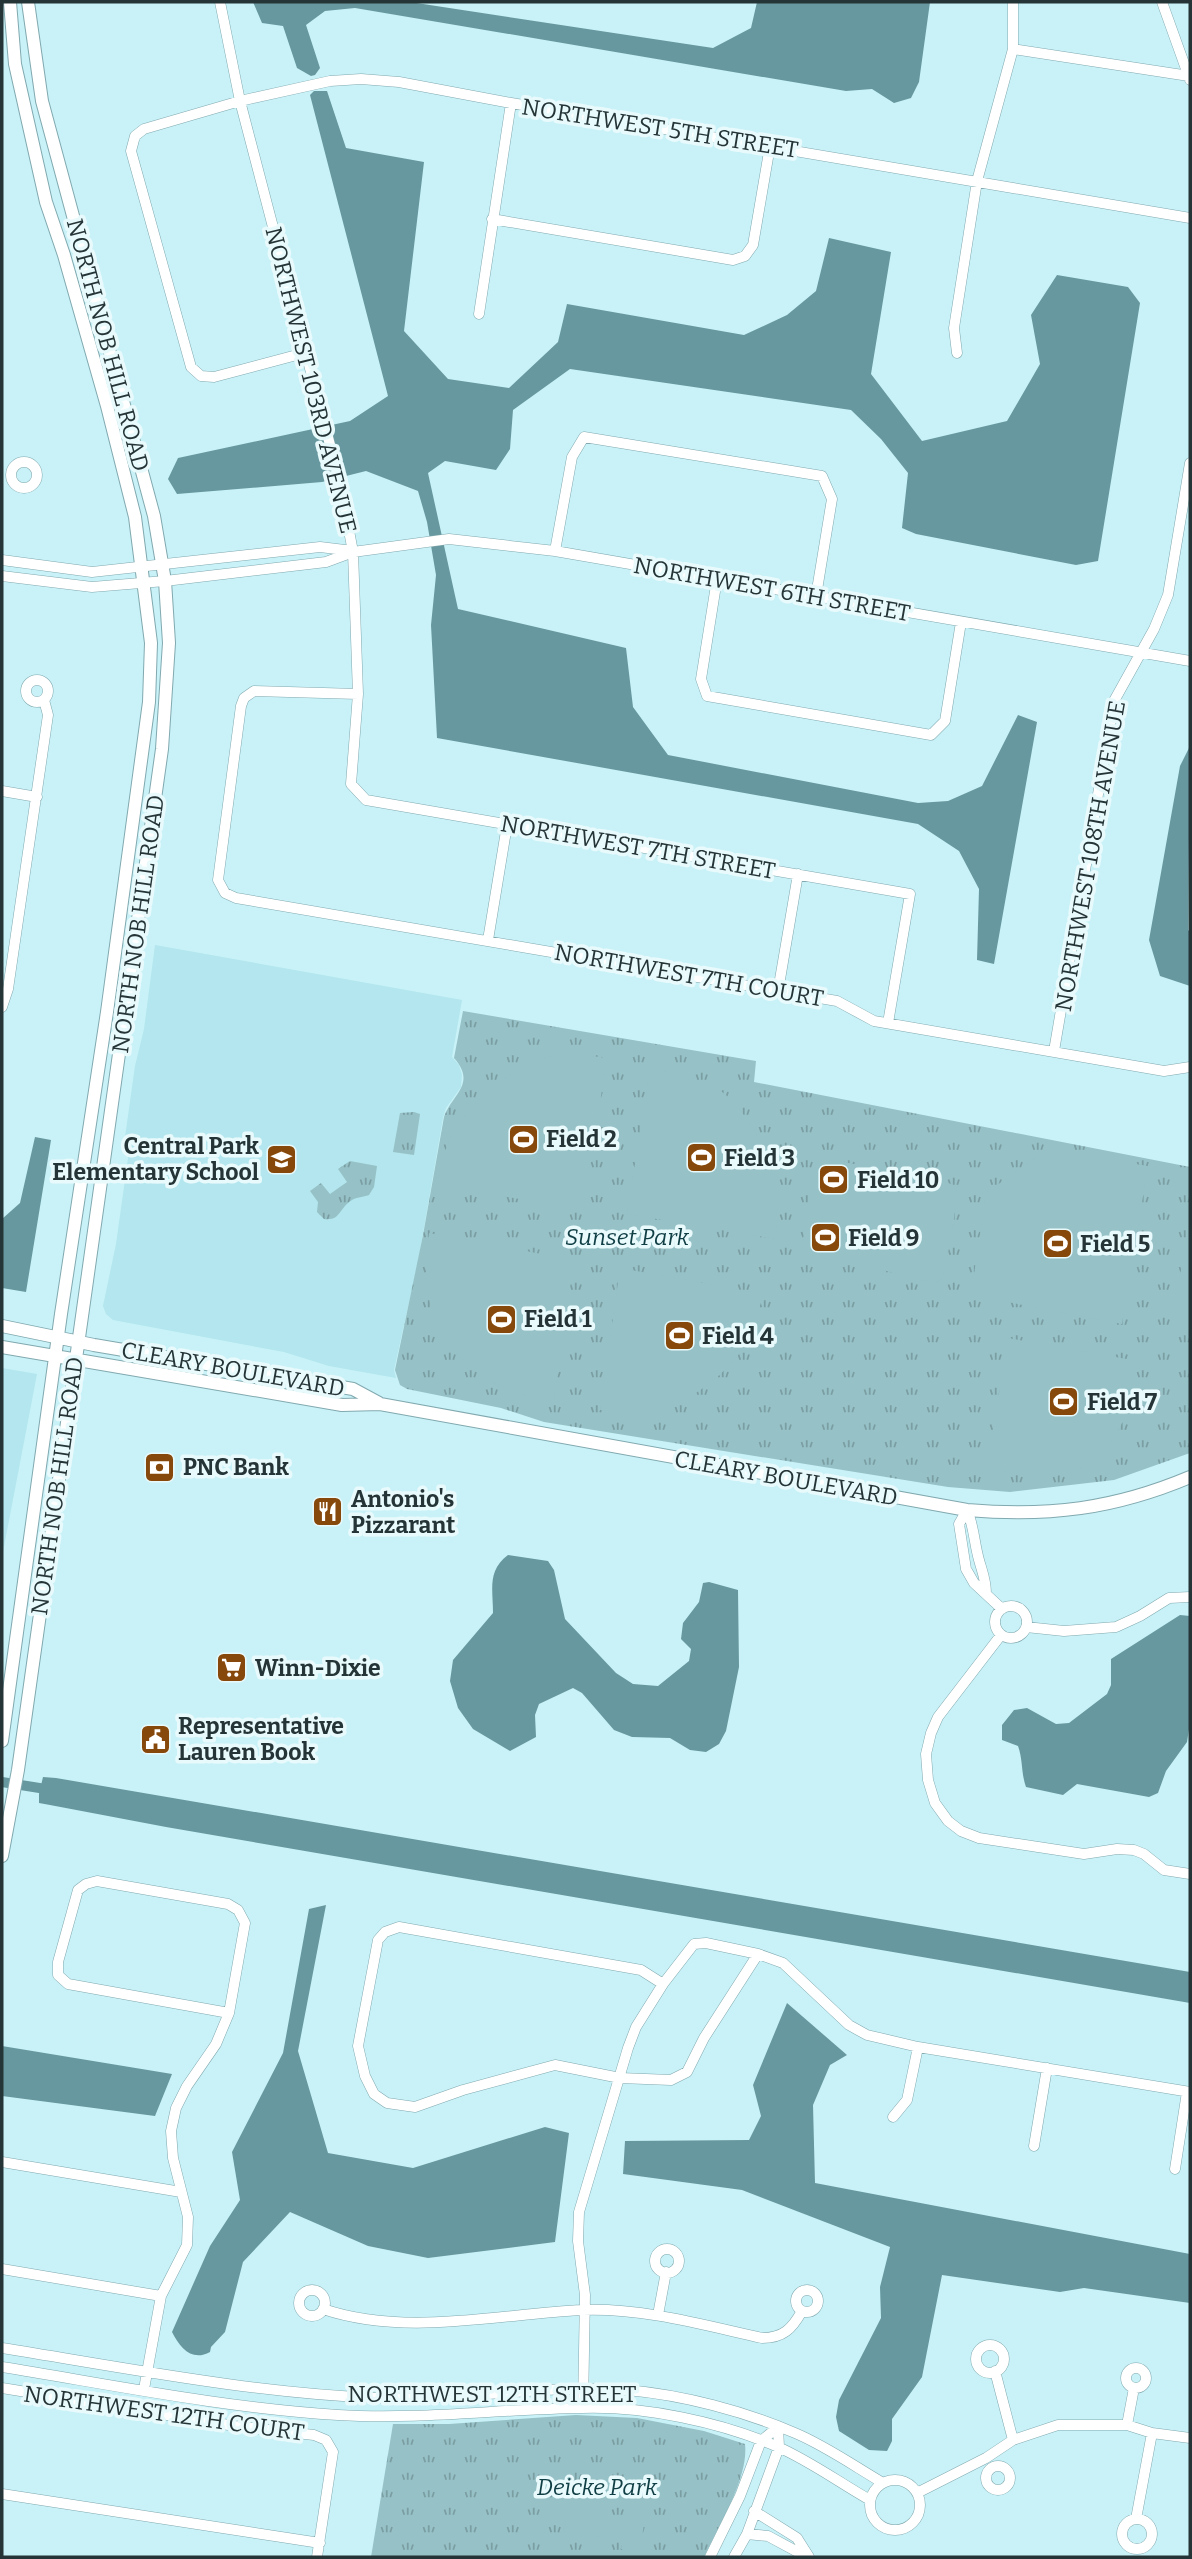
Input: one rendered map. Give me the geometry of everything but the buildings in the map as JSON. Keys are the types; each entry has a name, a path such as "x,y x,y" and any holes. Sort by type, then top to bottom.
{"main road":[{"name":"NORTH NOB HILL ROAD","path":"2,1741 58,1337 107,1012 149,702 151,643 135,517 107,406 46,202 15,64 10,2"},
{"name":"NORTH NOB HILL ROAD","path":"2,1856 13,1805 75,1359 107,1153 162,750 169,643 165,581 155,516 42,102 28,2"},
{"name":"CLEARY BOULEVARD","path":"2,1326 78,1342 353,1389 380,1404"},
{"name":"CLEARY BOULEVARD","path":"2,1347 342,1405 380,1404 967,1510 1021,1514 1071,1511 1118,1502 1190,1476"}],"street":[{"name":"NORTHWEST 103RD AVENUE","path":"219,2 240,102 308,352 340,483 353,552 358,694 351,783 366,800"},
{"path":"957,353 954,328 977,181 1013,49 1013,2"},
{"path":"1013,49 1190,78 1162,2"},
{"name":"NORTHWEST 5TH STREET","path":"308,352 214,377 201,376 191,366 131,151 135,136 144,129 240,102 330,81 361,79 399,82 1190,218"},
{"path":"479,314 511,103"},
{"path":"492,219 733,260 745,256 753,245 770,146"},
{"path":"555,551 572,457 584,438 822,476 832,499 816,596"},
{"name":"NORTHWEST 108TH AVENUE","path":"1054,1051 1114,701 1154,629 1168,595 1190,463"},
{"name":"NORTHWEST 6TH STREET","path":"2,576 92,587 145,583 326,562 353,552 449,539 555,551 1190,660"},
{"name":"NORTHWEST 6TH STREET","path":"2,559 92,572 320,547 353,552"},
{"path":"716,579 701,678 707,696 931,735 945,721 961,622"},
{"name":"NORTHWEST 7TH COURT","path":"358,694 254,691 244,698 218,880 225,893 236,898 837,1001 874,1021 1164,1071 1190,1067"},
{"path":"2,1007 8,989 37,796 48,715 44,700"},
{"path":"2,791 37,796"},
{"name":"NORTHWEST 7TH STREET","path":"366,800 910,894 888,1023"},
{"path":"488,940 508,825"},
{"path":"778,991 798,874"},
{"path":"967,1510 959,1524 966,1569 974,1583 1002,1609"},
{"path":"967,1510 974,1525 979,1561 986,1580 986,1593"},
{"path":"1026,1627 1064,1631 1116,1628 1169,1598 1190,1597"},
{"path":"1012,1606 1026,1617 1026,1627 1014,1638 1002,1635 995,1621 1002,1609 1012,1606"},
{"path":"1002,1635 938,1717 931,1733 926,1754 928,1780 935,1803 948,1821 961,1831 979,1838 1084,1854 1117,1849 1134,1850 1144,1854 1164,1870 1190,1874"},
{"path":"144,2389 160,2296 187,2245 188,2217 171,2131 176,2108 187,2085 216,2044 229,2013 245,1923 238,1910 228,1904 97,1881 78,1890 58,1962 58,1975 68,1984 229,2013"},
{"path":"663,1984 641,1970 399,1927 385,1932 378,1940 358,2046 365,2076 374,2094 387,2103 415,2107 463,2090 555,2065 620,2078 671,2080 687,2072 704,2038 758,1954"},
{"path":"583,2407 584,2310 578,2241 579,2212 598,2141 636,2028 663,1984 694,1944 706,1943 758,1954 783,1963 849,2025 867,2035 918,2047 1189,2092 1175,2169"},
{"path":"893,2117 907,2100 918,2047"},
{"path":"1034,2146 1047,2068"},
{"path":"2,2162 181,2192"},
{"path":"2,2269 160,2296"},
{"path":"658,2315 666,2272"},
{"path":"323,2309 348,2317 390,2321 467,2321 584,2310 658,2315 762,2338 777,2338 792,2327 802,2311"},
{"name":"NORTHWEST 12TH STREET","path":"2,2348 267,2390 381,2398 627,2390 694,2401 796,2433 883,2483 898,2480 906,2482 917,2493"},
{"name":"NORTHWEST 12TH STREET","path":"2,2367 244,2405 337,2415 411,2417 583,2407 632,2410 687,2419 779,2447 870,2500"},
{"path":"995,2371 1013,2440"},
{"name":"NORTHWEST 12TH COURT","path":"2,2388 235,2426 314,2435 326,2440 333,2452 320,2543"},
{"path":"1127,2425 1134,2388"},
{"path":"883,2483 877,2487 870,2500 873,2519 880,2526 900,2530 909,2527 916,2520 920,2511 917,2493 986,2458 1013,2440 1058,2425 1127,2425 1152,2433 1190,2438"},
{"path":"710,2557 740,2496 761,2441 778,2427"},
{"path":"734,2557 747,2534 779,2447 778,2427"},
{"path":"1136,2519 1152,2433"},
{"path":"986,2458 992,2468"},
{"path":"2,2494 320,2543 317,2557"},
{"path":"754,2511 797,2538 809,2557"},
{"path":"747,2534 768,2536 809,2557"}],"shaded area":[{"path":"253,2 410,2 713,48 751,28 757,2 930,2 919,82 911,98 894,103 872,89 846,91 355,8 325,11 306,25 320,68 311,76 297,68 283,26 262,23"},
{"path":"314,91 327,91 346,148 424,162 404,331 448,379 509,388 558,342 567,304 744,335 787,315 816,291 829,238 891,252 871,374 922,441 1007,421 1040,364 1031,315 1057,275 1128,287 1140,303 1098,561 1076,565 916,534 902,528 908,473 881,439 851,410 570,369 513,410 510,449 496,470 445,461 428,473 458,609 626,648 633,707 668,755 918,803 948,801 982,786 1018,715 1037,722 994,964 977,960 979,889 959,851 918,824 437,738 431,625 436,575 427,522 418,491 366,471 322,482 177,494 168,479 178,458 350,421 388,396 310,95"},
{"path":"1190,746 1190,986 1160,976 1149,940 1180,766"},
{"name":"Central Park Elementary School","path":"155,945 462,1000 452,1057 459,1065 462,1075 461,1087 446,1108 443,1118 418,1262 394,1370 396,1378 329,1366 284,1352 113,1320 106,1314 103,1306 116,1244 129,1151 125,1137"},
{"path":"35,1137 51,1140 26,1292 2,1288 2,1219 20,1203"},
{"path":"2,1368 37,1374 2,1557"},
{"path":"508,1555 548,1561 554,1570 565,1619 616,1673 633,1684 658,1686 689,1661 691,1649 681,1639 683,1623 699,1602 703,1583 709,1582 738,1590 739,1667 726,1731 719,1744 706,1752 690,1750 670,1738 632,1737 614,1730 582,1693 573,1688 539,1704 535,1715 536,1737 510,1751 473,1729 458,1708 450,1681 453,1660 493,1613 494,1574"},
{"path":"1180,1615 1190,1616 1190,1723 1187,1742 1166,1771 1158,1793 1149,1797 1077,1784 1063,1795 1026,1787 1018,1746 1002,1740 1002,1725 1014,1710 1027,1708 1056,1724 1069,1723 1107,1694 1111,1685 1111,1659"},
{"path":"43,1777 1190,1972 1190,2003 39,1803"},
{"path":"326,1905 298,2051 328,2153 413,2168 545,2127 569,2133 555,2242 428,2258 368,2246 290,2212 243,2262 225,2332 211,2347 210,2352 204,2355 192,2354 183,2348 172,2332 210,2246 240,2200 232,2152 283,2053 309,1909"},
{"path":"787,2003 847,2055 830,2065 813,2105 815,2183 1190,2254 1190,2303 1084,2288 1060,2292 942,2275 922,2377 892,2419 892,2441 887,2451 869,2450 839,2431 836,2417 839,2400 881,2318 880,2287 890,2247 742,2190 623,2174 625,2141 749,2140 761,2116 753,2085"},
{"path":"2,2046 172,2074 155,2116 2,2096"}],"green space":[{"name":"Sunset Park","path":"463,1011 756,1061 754,1082 1190,1167 1190,1453 1114,1480 1010,1492 948,1487 544,1422 501,1408 407,1389 400,1385 395,1370 444,1117 463,1082 461,1067 454,1058"},
{"name":"Field 2","path":"561,1052 607,1058 583,1210 439,1185 445,1150 462,1119 474,1105 515,1072"},
{"name":"Field 3","path":"650,1069 687,1076 705,1083 722,1092 738,1107 760,1141 774,1174 777,1198 776,1239 627,1214"},
{"path":"400,1113 420,1114 414,1155 393,1152"},
{"name":"Field 5","path":"1046,1150 1148,1166 1122,1324 971,1295 986,1193"},
{"path":"824,1158 952,1184 957,1192 952,1235 942,1279 935,1283 846,1261 807,1257 802,1251 808,1201 815,1174"},
{"path":"350,1161 377,1166 374,1187 369,1195 347,1203 334,1218 324,1219 317,1212 318,1202 310,1191 321,1183 330,1194 347,1182 338,1169"},
{"path":"1190,1220 1190,1334 1170,1331"},
{"name":"Field 1","path":"429,1233 574,1260 554,1400 534,1398 494,1383 461,1357 447,1341 437,1323 428,1294 426,1268"},
{"name":"Field 4","path":"620,1268 763,1294 751,1333 744,1347 729,1365 692,1396 647,1414 628,1415 600,1410"},
{"name":"Field 7","path":"1008,1338 1138,1361 1129,1405 1118,1431 1100,1454 1083,1467 1066,1474 1044,1476 987,1467"},
{"name":"Deicke Park","path":"576,2415 637,2418 704,2431 745,2444 745,2457 737,2487 704,2557 371,2557 393,2424 449,2424"},
{"path":"570,2494 587,2497 581,2533 564,2531"},
{"path":"592,2498 609,2501 603,2537 586,2534"},
{"path":"625,2522 644,2525 639,2552 621,2549"}],"waterway":[{"path":"2,1782 52,1790"}],"place":[{"name":"Field 2","path":"523,1139"},
{"name":"Field 3","path":"701,1158"},
{"name":"Central Park Elementary School","path":"282,1159"},
{"name":"Field 10","path":"834,1180"},
{"name":"Field 9","path":"825,1238"},
{"name":"Field 5","path":"1057,1244"},
{"name":"Field 1","path":"501,1319"},
{"name":"Field 4","path":"679,1336"},
{"name":"Field 7","path":"1064,1402"},
{"name":"PNC Bank","path":"160,1467"},
{"name":"Antonio's Pizzarant","path":"328,1512"},
{"name":"Winn-Dixie","path":"232,1668"},
{"name":"Representative Lauren Book","path":"155,1739"}]}
